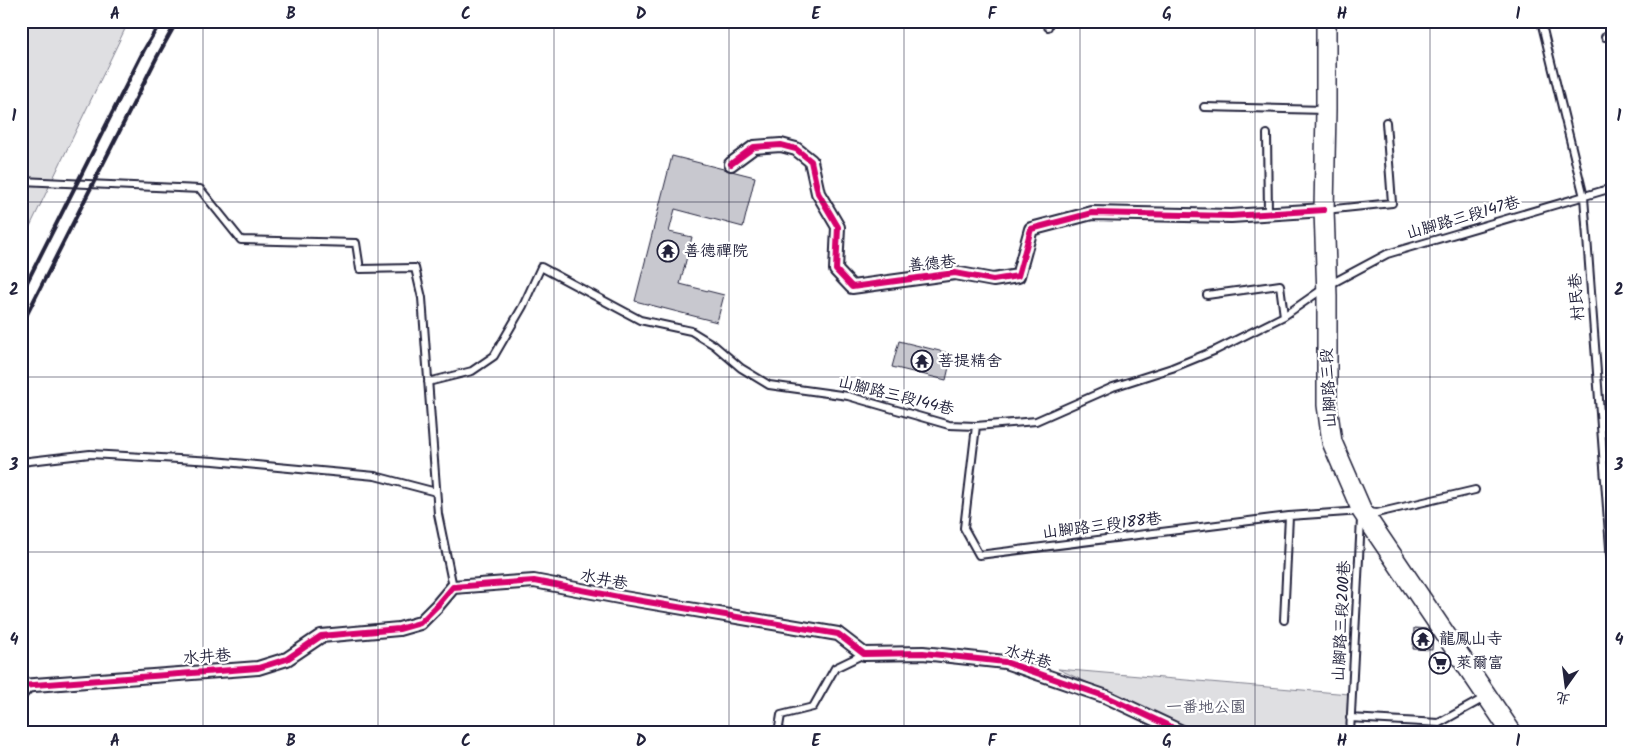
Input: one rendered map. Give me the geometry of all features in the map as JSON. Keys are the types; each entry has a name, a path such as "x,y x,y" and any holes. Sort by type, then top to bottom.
{"main road":[{"name":"山腳路三段","path":"1326,21 1324,210 1327,286 1327,405 1332,442 1362,511 1512,733"}],"street":[{"name":"善德巷","path":"731,164 754,147 781,146 796,149 811,161 818,193 838,227 836,270 852,287 955,273 993,280 1018,276 1031,229 1092,213 1203,216 1324,210"},
{"name":"水井巷","path":"27,685 258,668 287,659 321,636 399,629 420,623 453,587 534,581 838,634 864,654 923,653 1005,662 1108,697 1184,733"}],"lane":[{"name":"村民巷","path":"1541,21 1584,197 1612,575"},
{"path":"1204,107 1326,110"},
{"path":"1324,210 1392,203 1386,122"},
{"path":"1267,134 1268,213"},
{"path":"21,181 200,189 241,240 356,243 360,269 415,268 422,298 438,514 453,587"},
{"name":"山腳路三段147巷","path":"1327,286 1387,254 1612,188"},
{"name":"山腳路三段144巷","path":"428,382 472,371 494,356 523,306 540,267 640,320 691,331 714,345 741,368 769,385 848,396 950,425 976,426 1036,421 1113,387 1172,368 1216,350 1284,316 1327,286"},
{"path":"1207,295 1280,285 1284,316"},
{"name":"山腳路三段188巷","path":"976,426 964,528 979,555 1289,516 1362,511 1377,513 1475,490"},
{"path":"21,462 90,454 214,461 375,476 436,492"},
{"name":"山腳路三段200巷","path":"1350,733 1362,511"},
{"path":"1284,620 1289,516"},
{"name":"水井巷","path":"778,733 781,715 813,707 835,668 864,654"},
{"name":"水井巷","path":"21,698 27,685"},
{"path":"1350,718 1439,723 1487,696"}],"green space":[{"path":"21,21 122,21 125,29 21,245"},
{"name":"一番地公園","path":"1058,669 1349,694 1346,733 1197,733"}],"building":[{"name":"善德禪院","path":"672,156 755,177 743,227 675,209 669,232 692,237 680,284 724,295 717,322 635,301"},
{"name":"菩提精舍","path":"899,341 952,354 946,380 892,367"},
{"name":"龍鳳山寺","path":"1414,628 1428,629 1433,636 1432,650 1413,649"}],"railway":[{"path":"21,294 144,50 161,21"},
{"path":"21,326 177,21"}],"cycle path":[{"path":"731,164 754,147 781,145 796,149 811,161 818,193 838,227 836,270 852,287 955,273 993,280 1018,276 1031,229 1092,213 1231,216 1324,210"},
{"path":"21,686 258,668 287,659 321,636 399,629 420,623 453,587 534,581 838,634 864,654 923,653 1005,662 1107,697 1184,733"}],"place":[{"name":"善德禪院","path":"668,251"},
{"name":"菩提精舍","path":"922,361"},
{"name":"龍鳳山寺","path":"1423,639"},
{"name":"萊爾富","path":"1440,663"}]}
